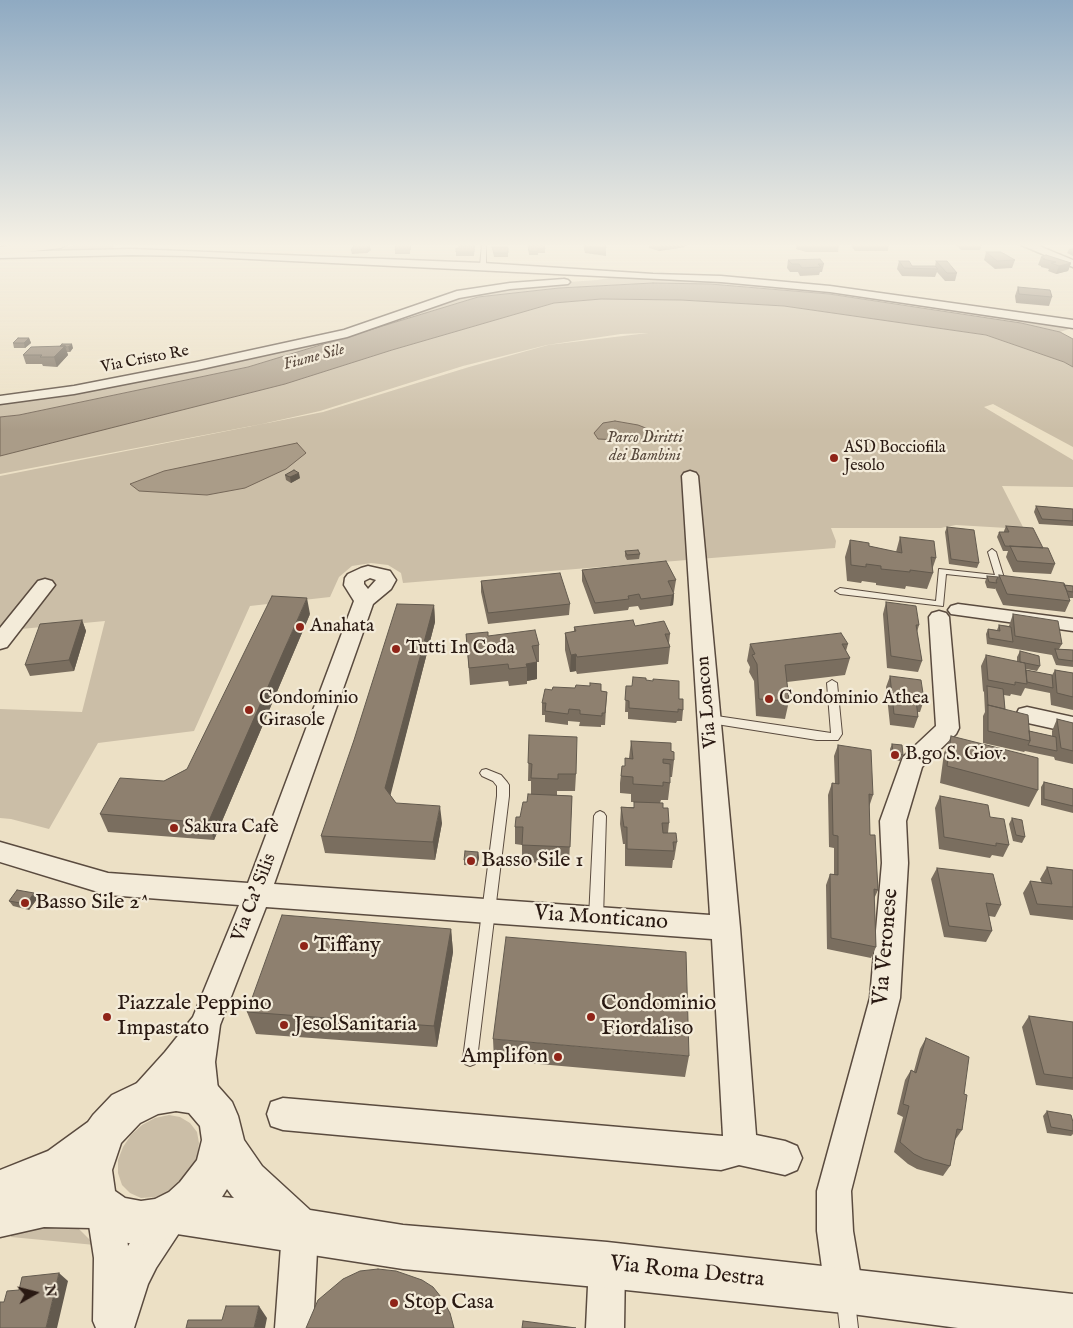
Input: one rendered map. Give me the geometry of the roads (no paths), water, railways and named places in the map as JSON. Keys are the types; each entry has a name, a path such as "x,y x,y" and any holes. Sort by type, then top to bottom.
{"street":[{"name":"Via Cristo Re","path":"0,400 74,390 304,342 347,332 424,306"},
{"path":"961,306 1070,320 1073,331"},
{"name":"Via Loncon","path":"690,476 726,928"},
{"path":"0,642 45,585"},
{"name":"Via Ca' Silis","path":"203,1099 199,1062 205,1025 257,894 364,602"},
{"name":"Via Veronese","path":"846,1309 835,1231 834,1191 885,998 895,863 893,821 911,763 948,728 948,613 1073,625"},
{"path":"1027,715 1073,726"},
{"name":"Via Monticano","path":"0,852 108,884 726,928"},
{"path":"726,928 734,1066 740,1122 739,1148"},
{"name":"Via Ca' Silis","path":"144,1098 176,1063 205,1025"},
{"path":"0,1191 63,1166 102,1136 119,1116 144,1098 161,1092 176,1091 185,1092 203,1099"},
{"name":"Via Roma Destra","path":"0,1215 44,1205 102,1209 116,1219 133,1223 156,1221 172,1214 196,1197 209,1180 218,1162 222,1145 221,1127 218,1116 203,1099"},
{"path":"283,1114 721,1153 739,1148 785,1158"},
{"path":"102,1136 91,1170 92,1188 102,1209 112,1258 113,1328"},
{"name":"Via Roma Destra","path":"222,1145 247,1180 300,1232"},
{"path":"113,1328 143,1255 172,1214"},
{"name":"Via Roma Destra","path":"172,1214 253,1223 403,1247 607,1265 846,1309 904,1299 1073,1317"},
{"path":"294,1328 300,1232"},
{"path":"605,1328 607,1265"}],"lane":[{"path":"840,591 940,604 942,571 1000,578 992,552"},
{"path":"710,719 834,737 837,734 832,683"},
{"path":"470,1060 503,785 497,778 486,773"},
{"path":"596,918 600,816"}],"water":[{"name":"Fiume Sile","path":"449,306 544,306 392,350 285,384 0,456 0,417 19,415 248,367"},
{"path":"784,306 908,306 1021,323 1060,332 1073,339 1073,367 1064,362 986,335"},
{"path":"615,421 638,425 661,434 666,438 660,442 598,439 594,433 603,423"},
{"path":"297,443 306,453 286,469 245,488 207,495 139,491 130,484 164,471"}],"place":[{"name":"ASD Bocciofila Jesolo","path":"834,458"},
{"name":"Anahata","path":"300,627"},
{"name":"Tutti In Coda","path":"396,649"},
{"name":"Condominio Athea","path":"769,699"},
{"name":"Condominio Girasole","path":"249,710"},
{"name":"B.go S. Giov.","path":"895,755"},
{"name":"Sakura Cafè","path":"174,828"},
{"name":"Basso Sile 1","path":"471,861"},
{"name":"Basso Sile 2^","path":"25,903"},
{"name":"Tiffany","path":"304,946"},
{"name":"Piazzale Peppino Impastato","path":"107,1017"},
{"name":"Condominio Fiordaliso","path":"591,1017"},
{"name":"JesolSanitaria","path":"284,1025"},
{"name":"Amplifon","path":"558,1057"},
{"name":"Stop Casa","path":"394,1303"}],"park label":[{"name":"Parco Diritti dei Bambini","path":"645,448"}]}
